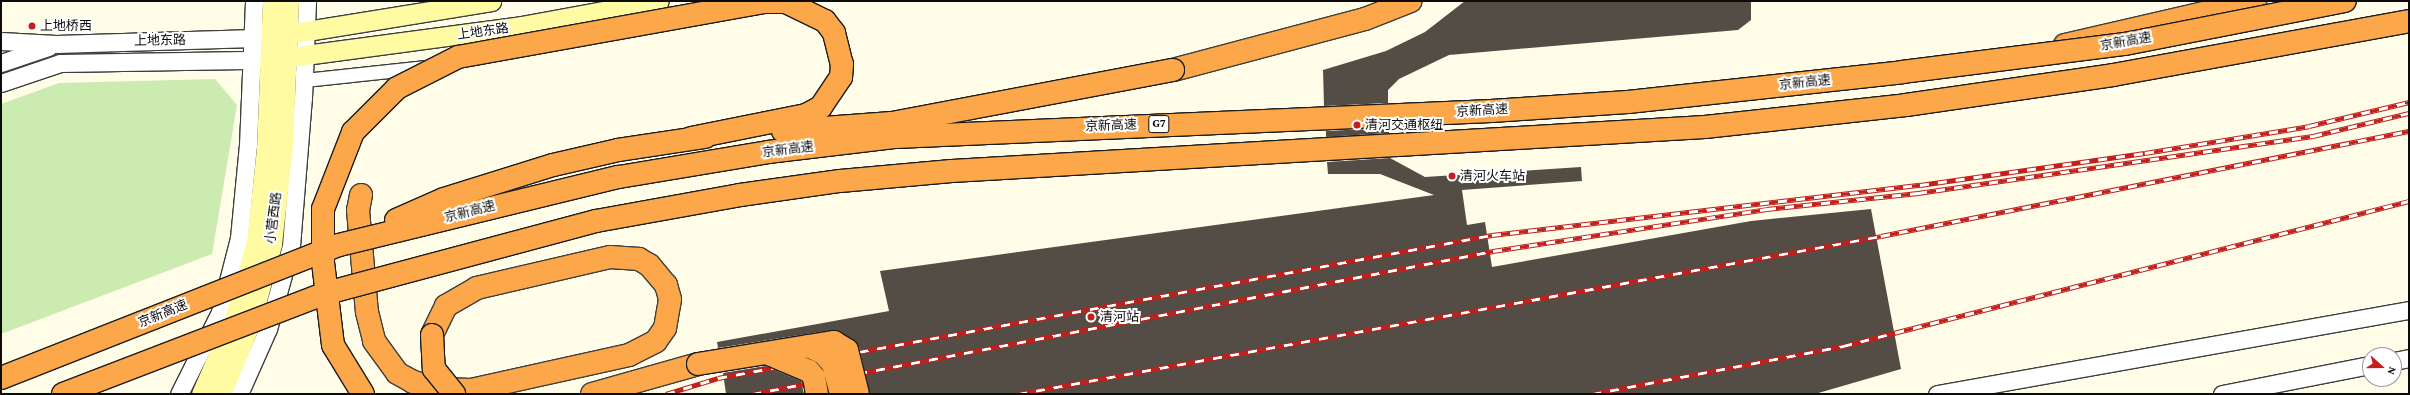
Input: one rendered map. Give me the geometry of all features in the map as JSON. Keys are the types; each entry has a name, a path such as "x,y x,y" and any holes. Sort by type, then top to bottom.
{"highway":[{"path":"691,138 892,123 1173,70 1365,19 1411,1"},
{"path":"2013,58 2191,14 2255,1"},
{"name":"京新高速","path":"1,378 339,245 619,177 768,152 896,137 1491,111 1621,102 2125,44 2345,1"},
{"path":"339,245 444,199 552,165 806,115 821,107 841,77 842,64 834,33 825,21 786,2 763,2 458,57 397,88 353,132 323,209 324,262 332,345 363,394"},
{"path":"63,394 323,294 596,221 740,195 952,171 1577,136 1721,125 1906,105 2105,76 2409,21"},
{"path":"361,195 358,210 367,312 374,341 397,373 413,382 442,389 471,390 629,355 656,341 665,328 670,300 666,285 649,265 639,259 610,257 477,288 446,306 432,335 434,369 454,394"},
{"path":"592,394 698,364 834,342 844,347 852,362 858,394"},
{"path":"808,346 822,353 833,364 841,394"},
{"path":"766,353 786,359 809,371 814,377 817,394"}],"main road":[{"path":"272,1 279,35"},
{"path":"279,35 289,1"},
{"path":"279,35 491,1"},
{"name":"上地东路","path":"288,58 521,26 659,1"},
{"name":"小营西路","path":"221,394 251,322 272,244 282,145 288,58 279,35"},
{"name":"小营西路","path":"200,394 235,317 256,242 266,149 288,58"}],"street":[{"path":"254,1 279,35"},
{"path":"179,394 220,312 238,238 248,145 251,61 279,35 306,1"},
{"path":"304,80 390,72 514,54 800,1"},
{"name":"上地东路","path":"56,44 279,35"},
{"name":"小营西路","path":"239,394 268,329 291,246 300,153 304,80 288,58 279,35"},
{"path":"1,41 56,44"},
{"path":"56,44 60,63"},
{"path":"1,63 56,44"},
{"name":"上地东路","path":"1,83 60,63 251,61 288,58"},
{"path":"1937,394 2409,310"},
{"path":"2222,394 2362,367"}],"green space":[{"path":"215,79 237,105 212,254 1,334 1,104 59,83"}],"building":[{"name":"清河交通枢纽","path":"1465,1 1751,1 1751,20 1738,30 1449,55 1399,79 1388,90 1388,103 1324,106 1323,70 1386,51 1425,32"},
{"path":"1389,128 1389,133 1326,137 1326,131"},
{"name":"清河站","path":"1390,158 1425,177 1581,167 1582,181 1462,190 1467,225 1485,222 1492,267 1751,221 1871,209 1901,369 1815,394 870,394 859,347 840,331 832,330 718,348 717,342 889,311 880,271 1434,195 1380,174 1328,174 1327,162"},
{"path":"765,366 801,381 804,394 726,394 723,373"}],"railway":[{"path":"666,394 718,378 1492,235 1920,185 2145,153 2309,126 2409,102"},
{"path":"752,394 1493,251 1767,209 1918,193 2313,136 2409,113"},
{"path":"1018,394 1881,236 2409,131"},
{"path":"1592,394 1843,346 2409,201"}],"place":[{"name":"上地桥西","path":"32,26"},
{"name":"清河交通枢纽","path":"1357,125"},
{"name":"清河火车站","path":"1452,176"},
{"name":"清河站","path":"1091,317"}]}
